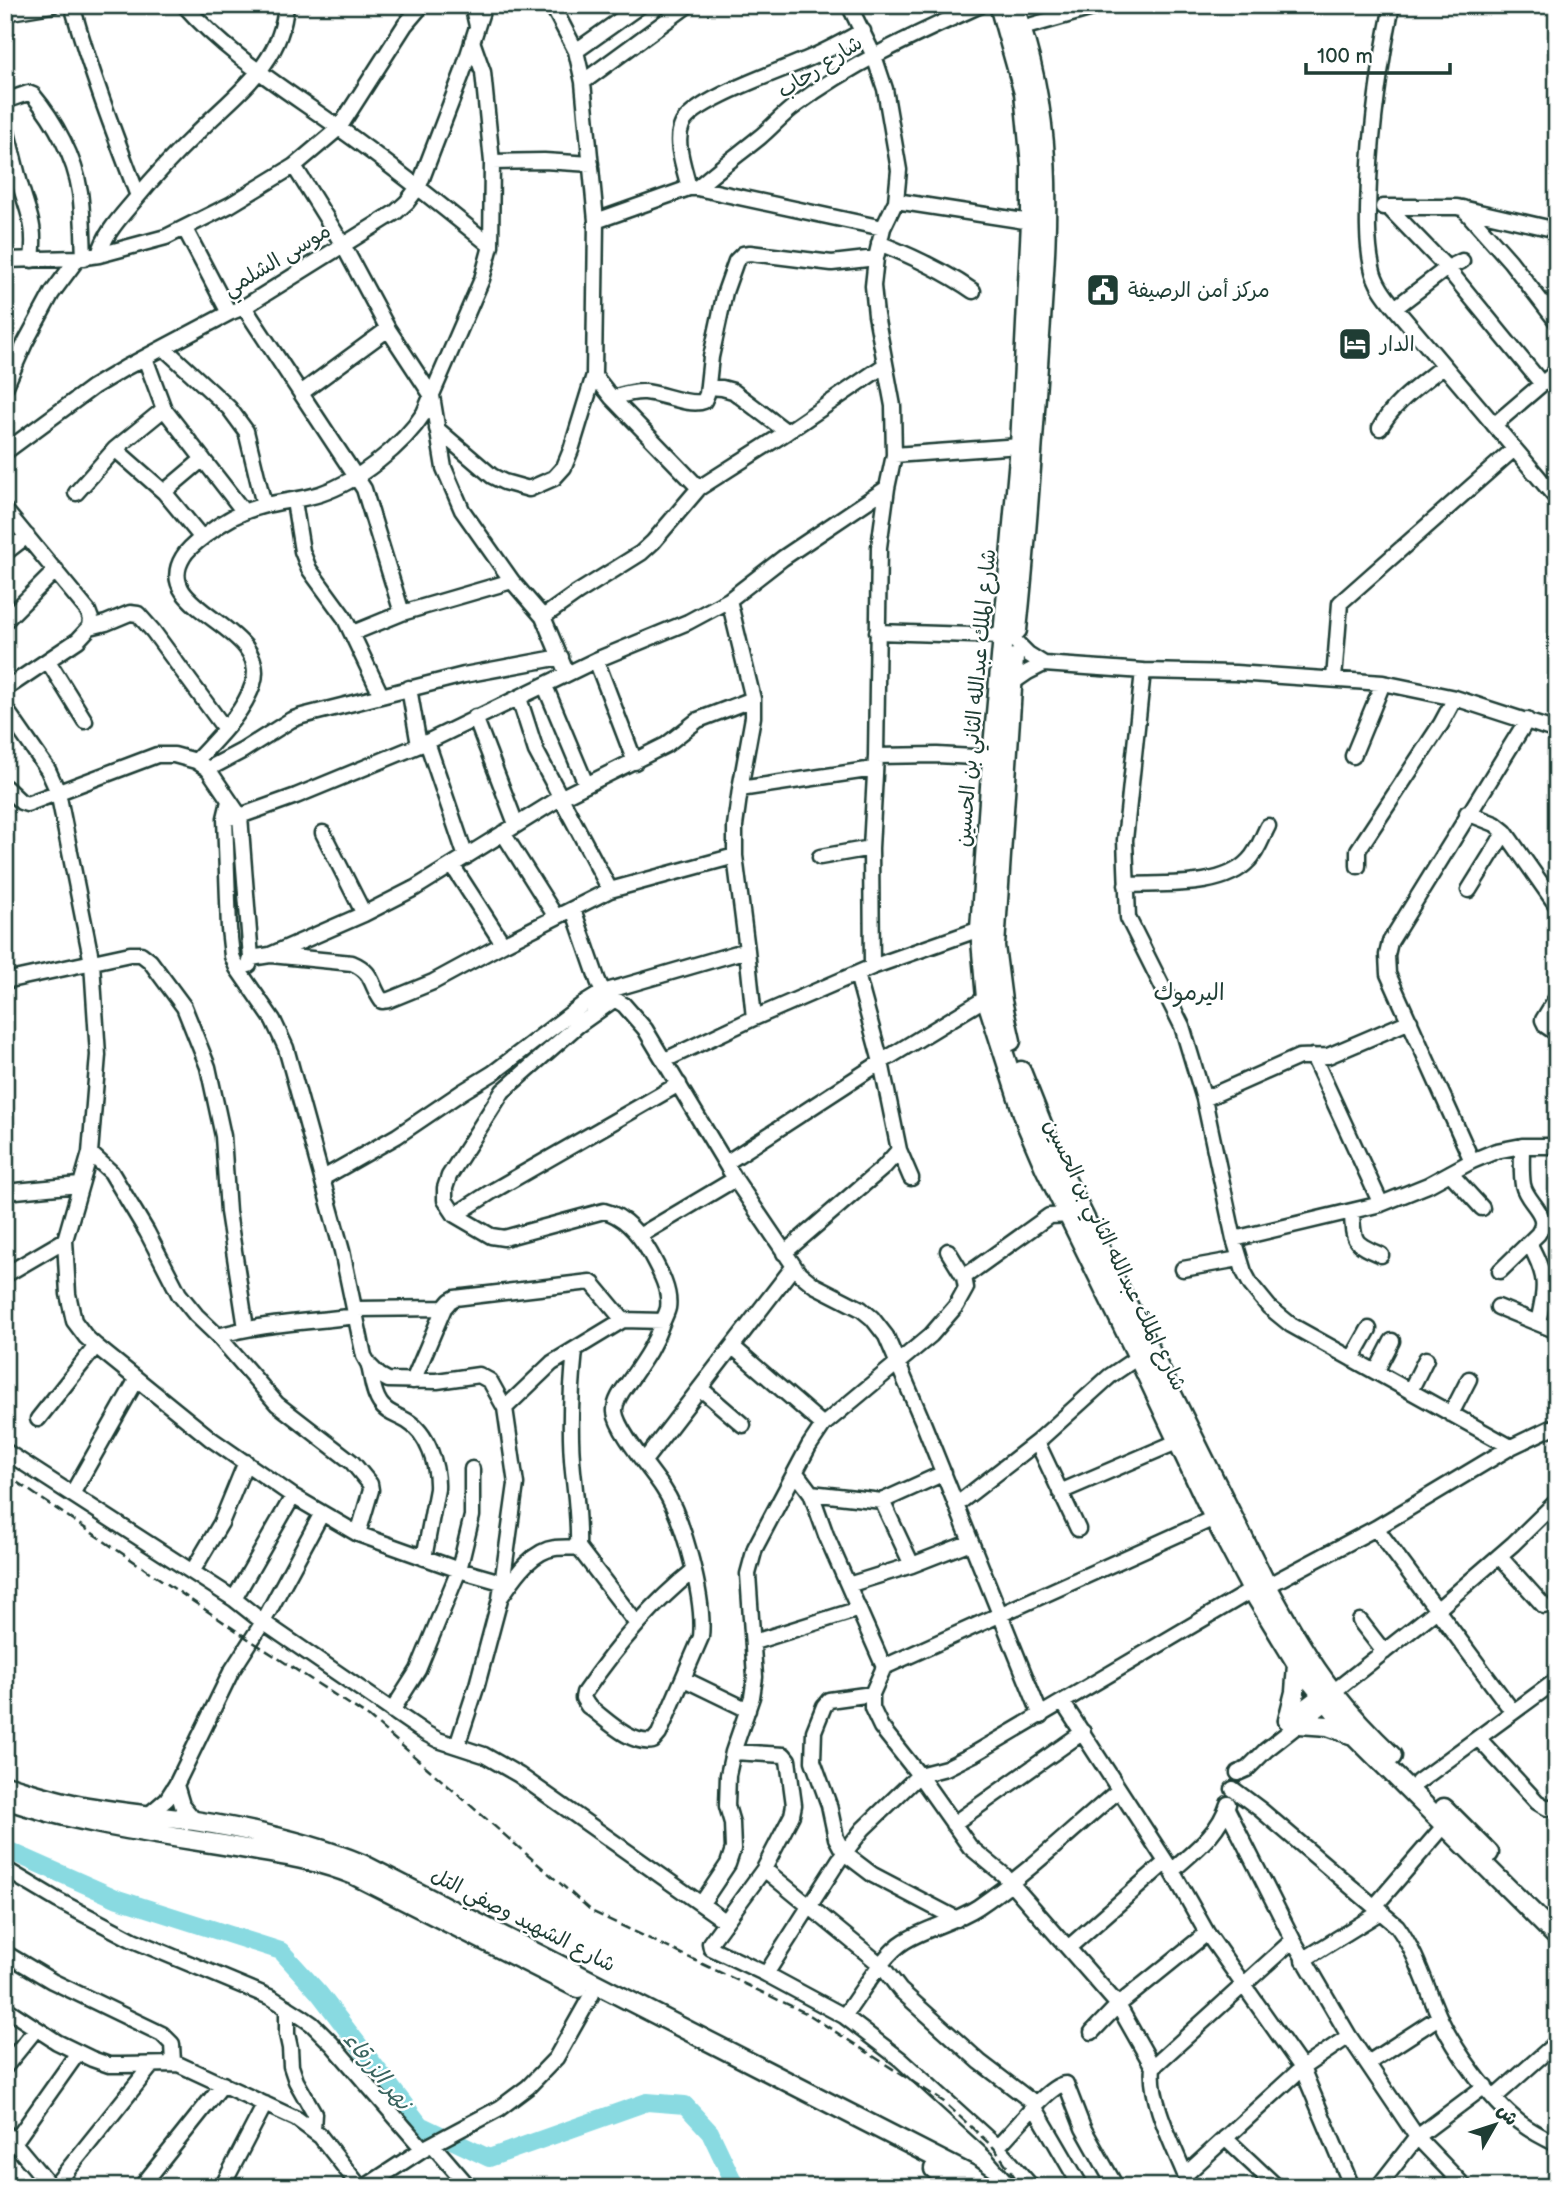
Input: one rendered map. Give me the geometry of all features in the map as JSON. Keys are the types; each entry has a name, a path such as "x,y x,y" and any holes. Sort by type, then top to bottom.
{"main road":[{"name":"شارع الملك عبدالله الثاني بن الحسين","path":"999,5 1024,93 1031,165 1031,222 1036,282 1019,540 1010,638 992,758 980,929 986,998 1027,1126 1075,1215 1297,1664 1355,1736 1557,1937"},
{"name":"شارع الملك عبدالله الثاني بن الحسين","path":"1013,5 1022,28 1044,127 1048,216 1036,282 1020,446 1019,540"},
{"name":"شارع الملك عبدالله الثاني بن الحسين","path":"1010,638 1012,683 996,924 997,968 1007,1025 1021,1073 1058,1164 1075,1215 1214,1518 1302,1648 1326,1697 1361,1726 1557,1921"},
{"path":"1297,1664 1294,1722 1328,1726 1355,1736"},
{"name":"شارع الشهيد وصفي التل","path":"5,1785 39,1803 113,1826 332,1852 362,1864 957,2168 986,2187"},
{"name":"شارع الشهيد وصفي التل","path":"5,1799 76,1805 195,1821 354,1875 819,2107 964,2187"}],"street":[{"path":"5,13 52,5"},
{"path":"72,5 102,100 138,196"},
{"path":"184,5 201,25 259,73 419,186 491,246"},
{"path":"5,388 52,293 196,133 259,73 273,51 282,29 286,5"},
{"path":"471,5 477,26"},
{"name":"موسى الشلمي","path":"5,452 93,387 244,307 396,212 407,202 419,186 451,106 484,5"},
{"path":"437,429 492,476 519,486 537,486 554,478 564,467 594,375 596,221 583,82 576,51 552,5"},
{"path":"576,51 641,5"},
{"path":"583,82 688,5"},
{"path":"849,5 874,56 885,89 899,170 896,201 881,236 873,286 893,407 894,455 879,547 871,848 872,967"},
{"name":"شارع رحاب","path":"693,188 761,136 794,106 874,56 981,5"},
{"path":"1022,28 1103,5"},
{"path":"1392,5 1373,119 1368,207 1372,268 1384,294 1395,308 1557,499"},
{"path":"5,260 87,257 146,243 185,229 230,205 294,166 339,128 394,41 422,7"},
{"path":"693,188 681,150 680,133 687,116 732,91 807,59 863,31"},
{"path":"202,765 246,701 256,669 241,640 190,601 178,580 180,561 202,538 244,512 327,491 357,477 417,424 432,396 482,279 491,246 492,162 483,72 472,41"},
{"path":"5,101 28,93 33,95 64,146 76,174 80,192 87,257"},
{"path":"5,124 33,223 33,260"},
{"path":"492,162 544,160 591,164"},
{"path":"294,166 388,329 432,396 444,468 461,510 512,581 543,617 567,674"},
{"path":"596,221 693,188 881,236 973,291"},
{"path":"896,201 1031,222"},
{"path":"1388,206 1447,268 1542,384"},
{"path":"1368,207 1463,208 1557,230"},
{"path":"1463,208 1510,261 1557,321"},
{"path":"185,229 229,313"},
{"path":"612,398 635,391 699,403 706,398 716,329 733,266 738,258 750,253 842,264 876,258"},
{"path":"1395,308 1447,268 1462,261"},
{"path":"244,307 357,477 370,504 402,613"},
{"path":"301,393 388,329"},
{"path":"164,348 222,402 246,431 264,505"},
{"path":"145,358 164,409 244,512"},
{"path":"543,617 642,553 699,488 885,365"},
{"path":"1380,428 1387,414 1395,406 1443,366"},
{"path":"1494,425 1557,372"},
{"path":"594,375 612,398 699,488"},
{"path":"708,387 722,387 733,391 787,432"},
{"path":"76,493 115,449 164,409"},
{"path":"894,455 1020,446"},
{"path":"115,449 164,492 202,538"},
{"path":"1334,679 1340,603 1514,449"},
{"path":"164,492 203,459"},
{"path":"232,817 296,796 423,743 596,660 688,622 729,600 783,558 887,488"},
{"path":"293,501 302,551 309,569 344,617 381,695"},
{"path":"5,510 88,611 90,627"},
{"path":"5,554 27,536"},
{"path":"5,621 56,570"},
{"path":"353,633 402,613 512,581"},
{"path":"729,600 753,699 735,826 735,856 754,1017"},
{"path":"5,689 78,640 90,627 130,612 138,614 153,631 225,729"},
{"path":"877,632 1010,638 1044,664 1383,683 1455,698 1557,731"},
{"path":"202,765 242,751 291,720 464,675 561,657"},
{"path":"596,660 635,762"},
{"path":"48,661 85,721"},
{"path":"1012,683 1044,664"},
{"path":"1143,671 1125,840 1128,918 1182,1026 1204,1100 1239,1259 1251,1284 1279,1317 1511,1447"},
{"path":"1353,756 1383,683"},
{"path":"544,686 586,784"},
{"path":"409,688 423,743 467,857"},
{"path":"519,698 536,751 610,890"},
{"path":"1358,866 1358,850 1441,724 1455,698"},
{"path":"270,955 415,888 560,798 666,745 698,720 753,699"},
{"path":"5,708 48,770 58,793 92,963 98,1055 90,1153 65,1240 68,1294 74,1321 96,1346 211,1439 293,1496 358,1534 501,1582"},
{"path":"475,718 516,824"},
{"path":"1472,1161 1388,974 1387,955 1390,942 1467,813 1527,720"},
{"path":"5,787 24,803 34,802 157,755 174,755 202,765 229,801 251,958 245,976"},
{"path":"740,789 875,762 937,755 992,758"},
{"path":"1467,813 1495,824 1506,832 1557,906"},
{"path":"232,817 229,929 232,956 237,968 273,1020 286,1048 323,1178 364,1356 369,1365 388,1380 437,1381 479,1375 490,1381 505,1408 516,1485 500,1599 478,1685 457,1746"},
{"path":"1126,885 1223,877 1249,861 1268,826"},
{"path":"1469,890 1506,832"},
{"path":"323,833 363,914"},
{"path":"503,833 556,917"},
{"path":"820,857 871,848"},
{"path":"251,958 270,955 352,963 368,973 382,1001 397,998 610,890 735,856"},
{"path":"452,865 503,944"},
{"path":"573,909 609,996 633,1014 665,1060 735,1179 784,1253 805,1279 860,1309 872,1318 886,1336 1041,1716"},
{"path":"665,1060 754,1017 872,967 980,929"},
{"path":"323,1178 397,1136 493,1073 582,1005 747,950"},
{"path":"5,981 130,954 141,954 150,961 184,1007 208,1067 219,1111 228,1212 246,1328"},
{"path":"857,974 881,1062 899,1150 911,1178"},
{"path":"609,996 503,1091 482,1120 449,1176 445,1200 456,1215 482,1231 504,1238 604,1211 622,1218 639,1236 659,1271 667,1295 668,1308 655,1343 617,1400 615,1411 626,1435 673,1504 693,1571 703,1622 701,1637 659,1734 656,1739 650,1741 633,1739 584,1702 584,1693 609,1656 637,1624 676,1584 693,1571"},
{"path":"1555,1032 1546,1026 1543,1020 1557,997"},
{"path":"726,1163 881,1062 986,998"},
{"path":"1204,1100 1299,1057 1328,1056 1410,1021"},
{"path":"1313,1056 1381,1204"},
{"path":"456,1215 491,1192 679,1084"},
{"path":"1234,1239 1381,1204 1428,1185 1496,1151 1522,1146 1557,1146"},
{"path":"1500,1271 1541,1231 1543,1222 1541,1213 1525,1190 1522,1146"},
{"path":"784,1253 884,1167 899,1150"},
{"path":"90,1153 111,1172 147,1232 179,1294 196,1315 218,1336 277,1404 352,1462 370,1484 371,1490 358,1534"},
{"path":"1450,1173 1482,1208"},
{"path":"639,1236 735,1179"},
{"path":"5,1192 79,1185"},
{"path":"1352,1213 1354,1239 1361,1247 1381,1255"},
{"path":"964,1277 1046,1218 1054,1214 1075,1215"},
{"path":"5,1275 65,1240"},
{"path":"1529,1243 1544,1278 1538,1323"},
{"path":"702,1903 728,1864 733,1849 727,1788 733,1752 748,1710 755,1677 748,1574 755,1548 823,1425 931,1335 948,1315 965,1288 964,1277 948,1251"},
{"path":"1184,1269 1239,1259"},
{"path":"644,1461 794,1266"},
{"path":"413,1381 444,1308 455,1298 590,1282 623,1320"},
{"path":"1497,1307 1557,1331"},
{"path":"218,1336 246,1328 298,1324 356,1312 444,1308"},
{"path":"505,1408 552,1363 623,1320 663,1321"},
{"path":"1352,1359 1368,1329"},
{"path":"1376,1373 1392,1341"},
{"path":"38,1419 96,1346"},
{"path":"733,1347 823,1425"},
{"path":"575,1350 571,1391 573,1470 579,1520 578,1547 637,1624"},
{"path":"957,1505 1037,1442 1110,1376 1138,1357"},
{"path":"1410,1391 1426,1359"},
{"path":"369,1365 376,1396 381,1405 414,1426 434,1462 438,1477 437,1489 424,1558"},
{"path":"72,1494 137,1379"},
{"path":"1451,1414 1469,1379"},
{"path":"700,1388 743,1425"},
{"path":"766,1974 844,1853 882,1809 919,1775 946,1768 974,1754 1259,1588 1376,1528 1511,1447 1557,1425"},
{"path":"1060,1492 1178,1441"},
{"path":"1037,1442 1078,1529"},
{"path":"5,1451 234,1599 263,1622 425,1733 484,1755 519,1775 725,1921"},
{"path":"192,1572 221,1523 246,1462"},
{"path":"392,1711 418,1670 459,1570 472,1516 472,1469"},
{"path":"796,1473 811,1493 884,1667"},
{"path":"811,1493 882,1502 944,1473"},
{"path":"234,1599 293,1496"},
{"path":"882,1502 912,1565"},
{"path":"1068,1948 1210,1836 1227,1809 1238,1773 1247,1769 1294,1722 1438,1609 1556,1503"},
{"path":"146,1816 161,1806 176,1785 231,1672 263,1622 322,1513"},
{"path":"1214,1518 884,1667 872,1694 872,1708 881,1727 974,1852 995,1866 1010,1882 1118,2006 1153,2067 1156,2102 1188,2181 1226,2138 1302,2068 1349,2036"},
{"path":"1376,1528 1513,1712"},
{"path":"848,1585 912,1565 971,1542"},
{"path":"500,1599 529,1561 541,1553 552,1548 578,1547"},
{"path":"1499,1556 1544,1606"},
{"path":"754,1642 859,1609"},
{"path":"1360,1621 1384,1652"},
{"path":"684,1679 748,1710"},
{"path":"1418,1782 1557,1680"},
{"path":"872,1694 829,1700 814,1731 813,1761 829,1805 836,1838 844,1853 873,1875 957,1919"},
{"path":"1063,1703 1169,1867 1207,1933 1302,2068 1352,2187"},
{"path":"953,1824 1083,1732"},
{"path":"1478,1738 1537,1802 1547,1808 1557,1805"},
{"path":"733,1752 781,1754 788,1759 794,1805 792,1815 764,1869 710,1943 711,1948 844,2016 900,2059 997,2147 1032,2187"},
{"path":"176,1785 182,1805 195,1821"},
{"path":"1233,1789 1396,1926 1408,1944 1451,2040 1485,2086 1519,2122 1557,2144"},
{"path":"844,2016 881,1965 902,1942 957,1919 1010,1882 1119,1790"},
{"path":"1227,1809 1303,1960 1349,2036 1417,2137 1457,2184"},
{"path":"1303,1960 1378,1909 1444,1826"},
{"path":"5,1869 133,1940 287,2007 312,2024 432,2144 469,2187"},
{"path":"764,1869 881,1965 900,1990 980,2062 1026,2096 1035,2106 1080,2185"},
{"path":"1092,2032 1118,2006 1207,1933"},
{"path":"1153,2067 1293,1940"},
{"path":"5,1953 52,1981 162,2034 172,2044 173,2063"},
{"path":"5,2008 77,2053 109,2065 151,2066 173,2063 297,2119 330,2147 362,2187 518,2095 548,2068 592,1994"},
{"path":"287,2007 287,2034 293,2074 312,2107 313,2130"},
{"path":"1368,2063 1439,2017"},
{"path":"5,2067 36,2029"},
{"path":"1495,2097 1557,2042"},
{"path":"77,2053 8,2135 52,2187 151,2066"},
{"path":"997,2147 1035,2106 1061,2083 1069,2085 1083,2128 1115,2187"},
{"path":"141,2187 223,2084"},
{"path":"1378,2187 1417,2137 1485,2086"},
{"path":"222,2187 265,2104"},
{"path":"1226,2138 1277,2187"}],"waterway":[{"name":"نهر الزرقاء","path":"5,1849 118,1899 281,1951 319,1993 420,2125 489,2158 647,2102 685,2105 710,2132 736,2187"}],"railway":[{"path":"5,1474 369,1717 593,1912 808,2014 944,2102 994,2148 1022,2187"}],"place":[{"name":"مركز أمن الرصيفة","path":"1103,290"},
{"name":"الدار","path":"1355,344"}],"district":[{"name":"اليرموك","path":"1189,993"}]}
